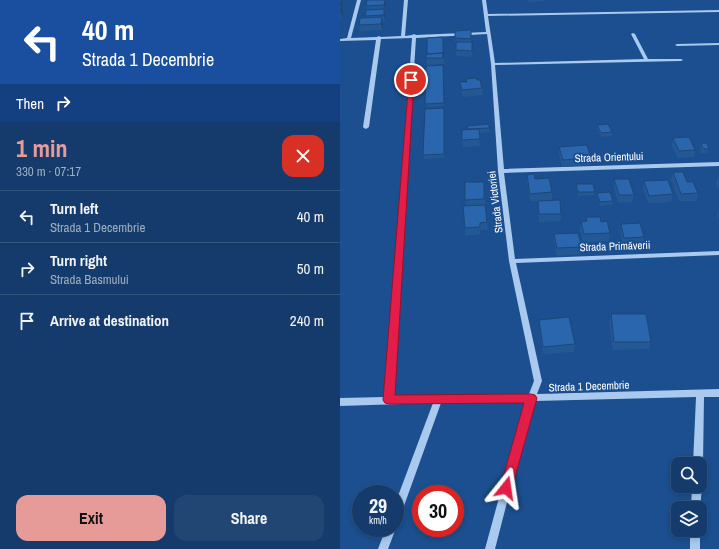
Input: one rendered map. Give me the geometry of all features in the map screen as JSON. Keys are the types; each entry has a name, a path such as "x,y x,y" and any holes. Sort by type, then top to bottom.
{"street":[{"path":"349,39 359,0"},
{"path":"404,36 406,0"},
{"name":"Strada Victoriei","path":"484,0 493,64 500,171 512,261 538,381 531,398 490,549"},
{"path":"487,15 719,11"},
{"path":"340,40 414,35 489,33"},
{"path":"633,34 647,61"},
{"path":"389,400 414,35"},
{"path":"366,127 378,37"},
{"path":"677,45 719,44"},
{"path":"493,64 681,60"},
{"name":"Strada Orientului","path":"500,171 719,164"},
{"name":"Strada Primăverii","path":"512,261 719,253"},
{"path":"698,457 700,393"},
{"name":"Strada 1 Decembrie","path":"340,402 719,393"},
{"path":"404,493 438,400"},
{"path":"383,549 388,537"},
{"path":"694,549 695,537"}],"building":[{"path":"367,0 385,0 384,5 366,6"},
{"path":"384,9 384,15 365,16 366,10"},
{"path":"382,17 381,24 359,25 360,18"},
{"path":"471,30 471,39 455,38 455,31"},
{"path":"443,37 443,53 427,54 427,38"},
{"path":"456,42 472,42 472,51 456,50"},
{"path":"443,53 443,58 426,58 426,54"},
{"path":"443,65 444,103 425,104 426,66"},
{"path":"476,78 477,80 480,80 482,88 462,90 460,82 467,82 466,79"},
{"path":"444,108 444,154 423,155 425,109"},
{"path":"489,124 489,128 468,129 467,126"},
{"path":"608,124 612,132 601,133 597,125"},
{"path":"479,129 480,139 462,140 462,130"},
{"path":"689,137 695,150 679,151 673,138"},
{"path":"701,143 707,143 709,149 703,149"},
{"path":"587,145 591,158 563,160 559,147"},
{"path":"673,172 683,172 687,182 693,182 698,193 681,194"},
{"path":"534,174 535,179 549,178 552,192 530,194 527,175"},
{"path":"614,179 629,179 634,195 619,195"},
{"path":"668,180 673,194 649,196 644,181"},
{"path":"465,182 484,182 484,199 465,200"},
{"path":"576,184 593,184 595,192 578,192"},
{"path":"610,192 613,201 600,202 597,193"},
{"path":"560,200 561,214 539,214 538,201"},
{"path":"485,205 487,222 480,223 480,227 465,228 463,206"},
{"path":"586,217 600,217 601,222 607,221 610,233 584,234 581,222 587,221"},
{"path":"640,223 644,237 624,238 621,224"},
{"path":"578,233 582,247 557,248 554,234"},
{"path":"611,314 646,314 651,342 614,342"},
{"path":"569,317 575,344 543,347 539,320"}],"route":[{"path":"411,80 389,400 531,398 506,488"}]}
